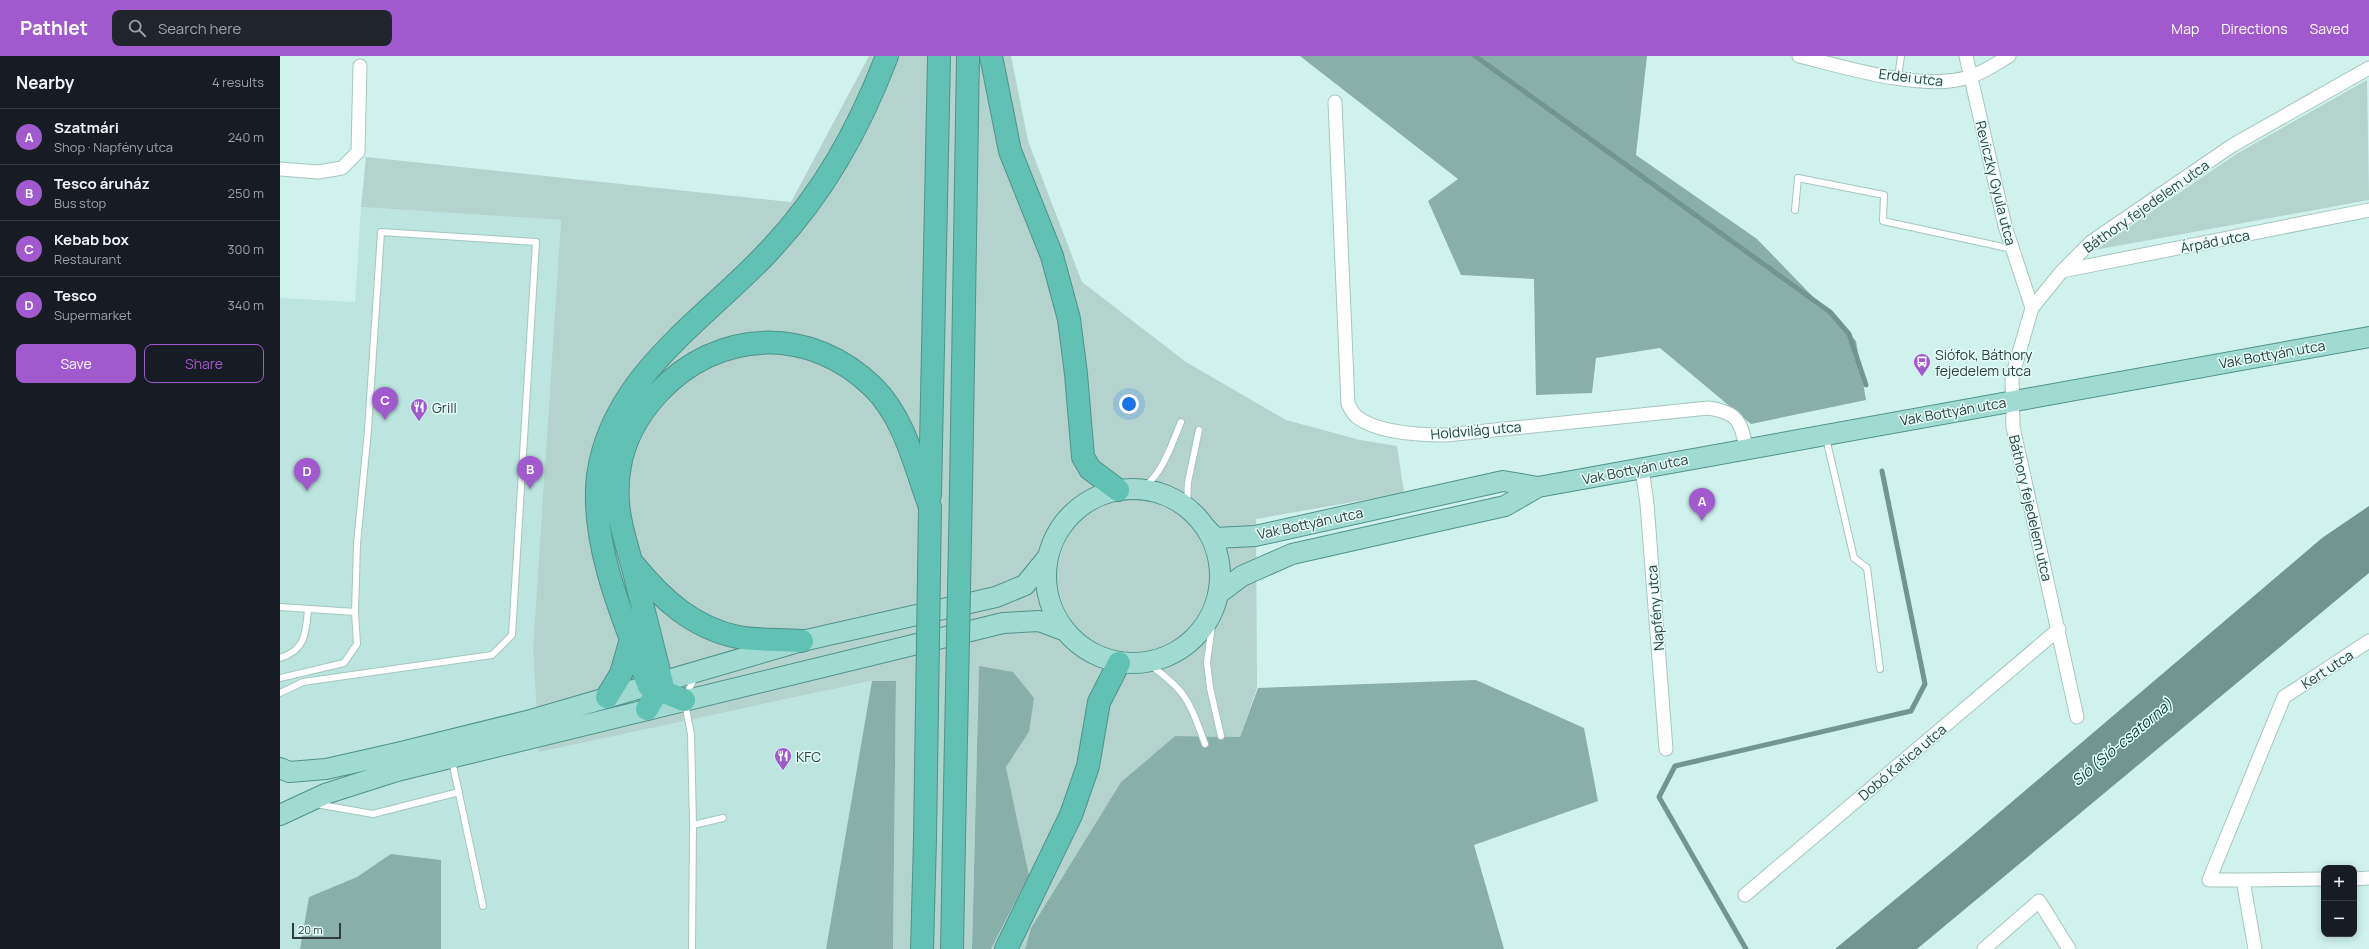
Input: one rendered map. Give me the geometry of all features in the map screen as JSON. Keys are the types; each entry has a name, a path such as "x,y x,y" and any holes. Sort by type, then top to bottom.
{"highway":[{"path":"684,700 656,686 631,639 608,572 598,505 598,476 604,448 618,412 634,386 666,351 769,251 809,205 834,167 869,104 887,56"},
{"path":"922,949 939,56"},
{"path":"952,949 968,56"},
{"path":"991,56 1010,151 1052,256 1069,319 1076,374 1083,457 1090,469 1118,490"},
{"path":"647,709 656,686 631,561 618,516 620,465 629,433 643,409 671,379 693,362 715,352 737,346 757,343 786,343 814,350 831,357 857,373 879,393 903,431 930,508"},
{"path":"631,561 649,583 670,604 694,622 739,637 802,641"},
{"path":"607,697 621,674 631,639"},
{"path":"1006,949 1071,815 1088,766 1099,702 1119,663"}],"main road":[{"name":"Vak Bottyán utca","path":"1204,525 1215,538 1256,536 1503,481 1538,487 1746,448 2369,337"},
{"name":"Vak Bottyán utca","path":"1216,602 1242,576 1292,554 1506,506 1538,487"},
{"path":"280,815 304,802 527,721 607,697 656,686 802,641 996,596 1025,585 1047,558 1056,534 1072,514 1093,499 1118,490 1142,489 1166,495 1187,508 1204,525 1215,546 1220,570 1216,602 1198,635 1175,653 1147,663 1119,663 1098,656 1085,649 1064,630 1049,603 1046,588 1047,558"},
{"path":"280,768 289,772 326,769 450,749 647,709 1003,623 1040,621 1064,630"}],"street":[{"name":"Erdei utca","path":"1799,56 1898,78 1944,83 1970,77 2009,56"},
{"name":"Reviczky Gyula utca","path":"1966,56 2012,249 2032,308"},
{"path":"280,169 318,172 342,168 358,152 360,66"},
{"name":"Báthory fejedelem utca","path":"2077,717 2059,629 2012,427 2012,377 2032,308 2062,271 2091,242 2234,145 2369,68"},
{"name":"Holdvilág utca","path":"1335,102 1348,404 1355,416 1366,423 1414,435 1446,436 1708,408 1724,410 1737,419 1742,429 1746,448"},
{"name":"Árpád utca","path":"2062,271 2369,210"},
{"name":"Napfény utca","path":"1642,468 1647,504 1666,749"},
{"name":"Dobó Katica utca","path":"1745,894 2059,629"},
{"name":"Kert utca","path":"2243,880 2209,880 2284,697 2369,641"},
{"path":"2357,879 2369,878"},
{"path":"2255,949 2243,880 2321,879"},
{"path":"1984,949 2039,901 2069,949"}],"lane":[{"path":"1898,78 1901,56"},
{"path":"1795,210 1798,178 1884,195 1882,221 2012,249"},
{"path":"280,678 344,663 357,644 355,612 357,544 368,430 381,232 536,242 512,635 492,655 303,682 280,693"},
{"path":"1142,489 1154,480 1167,455 1181,422"},
{"path":"1187,508 1188,482 1199,430"},
{"path":"1825,434 1854,558 1867,568 1880,669"},
{"path":"1216,602 1207,662 1210,688 1221,736"},
{"path":"280,607 355,612"},
{"path":"280,658 292,654 305,638 308,609"},
{"path":"1147,663 1169,678 1182,691 1190,704 1205,744"},
{"path":"692,949 693,825 690,727 684,700 697,674"},
{"path":"450,749 483,906"},
{"path":"304,802 373,814 459,792"},
{"path":"693,825 722,818"}],"shaded area":[{"path":"869,56 1011,56 1028,141 1082,282 1186,362 1286,420 1360,440 1397,446 1404,493 1256,519 1257,688 1240,737 1175,736 1121,782 1031,928 1025,949 991,949 1029,875 1006,767 1029,732 979,666 972,949 893,949 896,681 871,681 539,752 533,648 561,220 361,207 366,157 791,202"},
{"path":"1300,56 1647,56 1636,155 1757,239 1856,341 1866,400 1751,424 1660,348 1596,358 1592,393 1536,395 1534,279 1461,275 1428,201 1458,179"},
{"path":"2367,80 2369,200 2095,250 2238,153"},
{"path":"361,207 561,220 533,648 539,752 872,681 826,949 441,949 441,860 392,854 357,877 309,897 300,949 280,949 280,298 355,302"},
{"path":"979,666 1013,672 1034,698 1029,732 1006,767 1029,875 991,949 972,949"},
{"path":"1476,680 1584,728 1598,801 1474,845 1504,949 1025,949 1031,928 1121,782 1175,736 1240,737 1258,688"},
{"path":"872,681 896,681 893,949 826,949"},
{"path":"391,854 441,860 441,949 300,949 309,897 357,877"}],"water":[{"name":"Sió (Sió-csatorna)","path":"2369,506 2369,573 1917,949 1835,949 1960,846 2322,538"}],"waterway":[{"path":"1475,56 1830,312 1849,334 1866,385"},
{"path":"1746,949 1659,797 1675,766 1911,711 1925,684 1882,471"}],"place":[{"name":"Siófok, Báthory fejedelem utca","path":"1922,377"},
{"name":"Kebab box","path":"385,420"},
{"name":"Grill","path":"419,422"},
{"name":"Tesco áruház","path":"530,489"},
{"name":"Tesco","path":"307,491"},
{"name":"Szatmári","path":"1702,521"},
{"name":"KFC","path":"783,771"}]}
